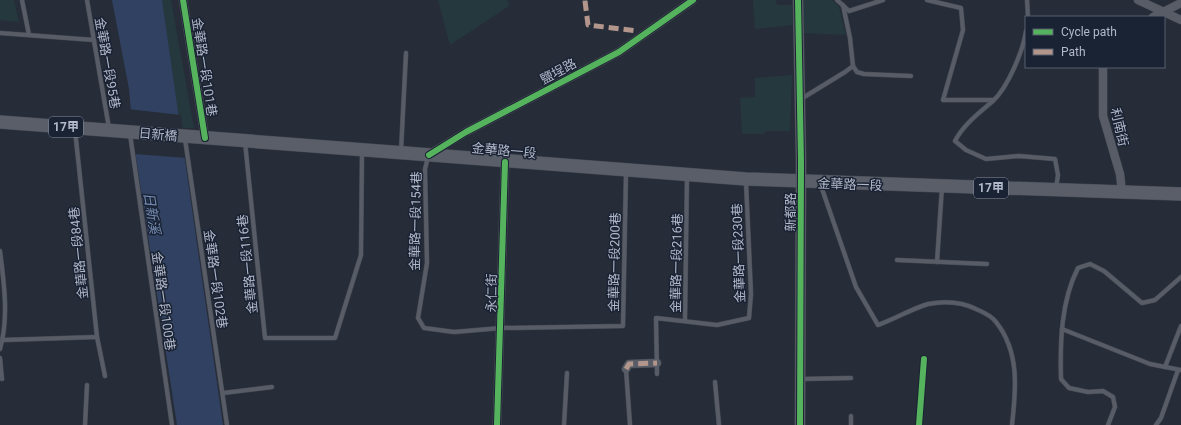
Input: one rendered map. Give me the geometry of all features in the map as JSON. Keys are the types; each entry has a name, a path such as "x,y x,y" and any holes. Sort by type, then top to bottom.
{"main road":[{"name":"17甲","path":"0,122 130,132"},
{"name":"日新橋","path":"130,132 184,136"},
{"name":"金華路一段","path":"184,136 505,162 746,179 820,183 1181,194"}],"street":[{"name":"金華路一段101巷","path":"183,0 205,138"},
{"name":"鹽埕路","path":"429,155 466,132 619,52 693,0"},
{"name":"新都路","path":"798,0 801,182 800,425"},
{"path":"1138,0 1181,20"},
{"path":"1155,16 1181,3"},
{"name":"利南街","path":"1103,68 1103,116 1120,174 1122,192"},
{"name":"永仁街","path":"497,425 505,162"},
{"path":"626,369 629,364 657,363"}],"lane":[{"path":"22,0 29,35"},
{"name":"金華路一段95巷","path":"87,0 110,130"},
{"path":"837,0 849,11 883,0"},
{"path":"927,0 961,8 964,18 963,30 943,100 994,100"},
{"path":"1027,0 1028,16"},
{"path":"842,5 850,38 852,66 857,72 864,74 911,76"},
{"path":"0,33 94,40"},
{"path":"1025,35 1020,54 1005,84 994,100 960,132 956,141 966,150 986,159 1019,156 1055,159 1058,175 1056,190"},
{"path":"401,153 406,53"},
{"path":"799,100 845,72 852,66"},
{"name":"金華路一段84巷","path":"75,128 97,337 105,376"},
{"name":"金華路一段100巷","path":"130,132 172,425"},
{"name":"金華路一段102巷","path":"184,136 227,425"},
{"name":"金華路一段116巷","path":"245,142 265,338 335,338 361,255 362,150"},
{"name":"金華路一段154巷","path":"429,155 425,169 427,263 418,318 424,328 446,331 501,328"},
{"name":"金華路一段200巷","path":"501,328 623,326 626,171"},
{"name":"金華路一段216巷","path":"687,175 685,320 717,325"},
{"name":"金華路一段230巷","path":"717,325 749,318 751,294 746,179"},
{"path":"820,183 856,287 878,325 928,304 942,302 970,306 996,321 1004,335 1012,357 1016,384 1012,425"},
{"path":"937,262 942,187"},
{"path":"0,251 5,310 3,340 0,349"},
{"path":"897,260 987,264"},
{"path":"1108,425 1115,407 1113,397 1103,390 1088,392 1069,388 1061,379 1062,329 1070,283 1078,268 1090,264 1104,271 1142,303 1154,300 1181,277"},
{"path":"657,374 656,318 685,320"},
{"path":"1165,367 1181,326"},
{"path":"1062,329 1150,364 1180,370 1161,418 1156,425"},
{"path":"3,340 97,337"},
{"path":"0,358 2,379"},
{"path":"626,369 630,425"},
{"path":"564,425 567,373"},
{"path":"800,379 851,378"},
{"path":"715,382 719,425"},
{"path":"85,425 87,385"},
{"path":"222,393 272,388"},
{"path":"851,416 851,425"}],"shaded area":[{"path":"0,0 14,0 19,22 0,20"},
{"path":"161,0 171,0 194,128 180,128"},
{"path":"438,0 508,0 509,6 450,45"},
{"path":"753,0 776,0 777,5 792,5 793,25 755,29"},
{"path":"802,0 832,0 839,7 846,35 802,33"},
{"path":"792,75 790,131 765,131 764,134 742,134 740,98 755,97 755,78"}],"water":[{"name":"日新溪","path":"112,0 162,0 223,425 177,425 134,144 129,89"}],"pier":[{"path":"128,109 181,115 187,158 134,154"}],"marked path":[{"path":"585,1 588,25 638,31"},
{"path":"626,369 629,364 657,363"}],"cycle path":[{"path":"183,0 205,138"},
{"path":"429,155 466,132 619,52 693,0"},
{"path":"798,0 801,161 800,425"},
{"path":"497,425 505,162"},
{"path":"919,425 924,359"}]}
